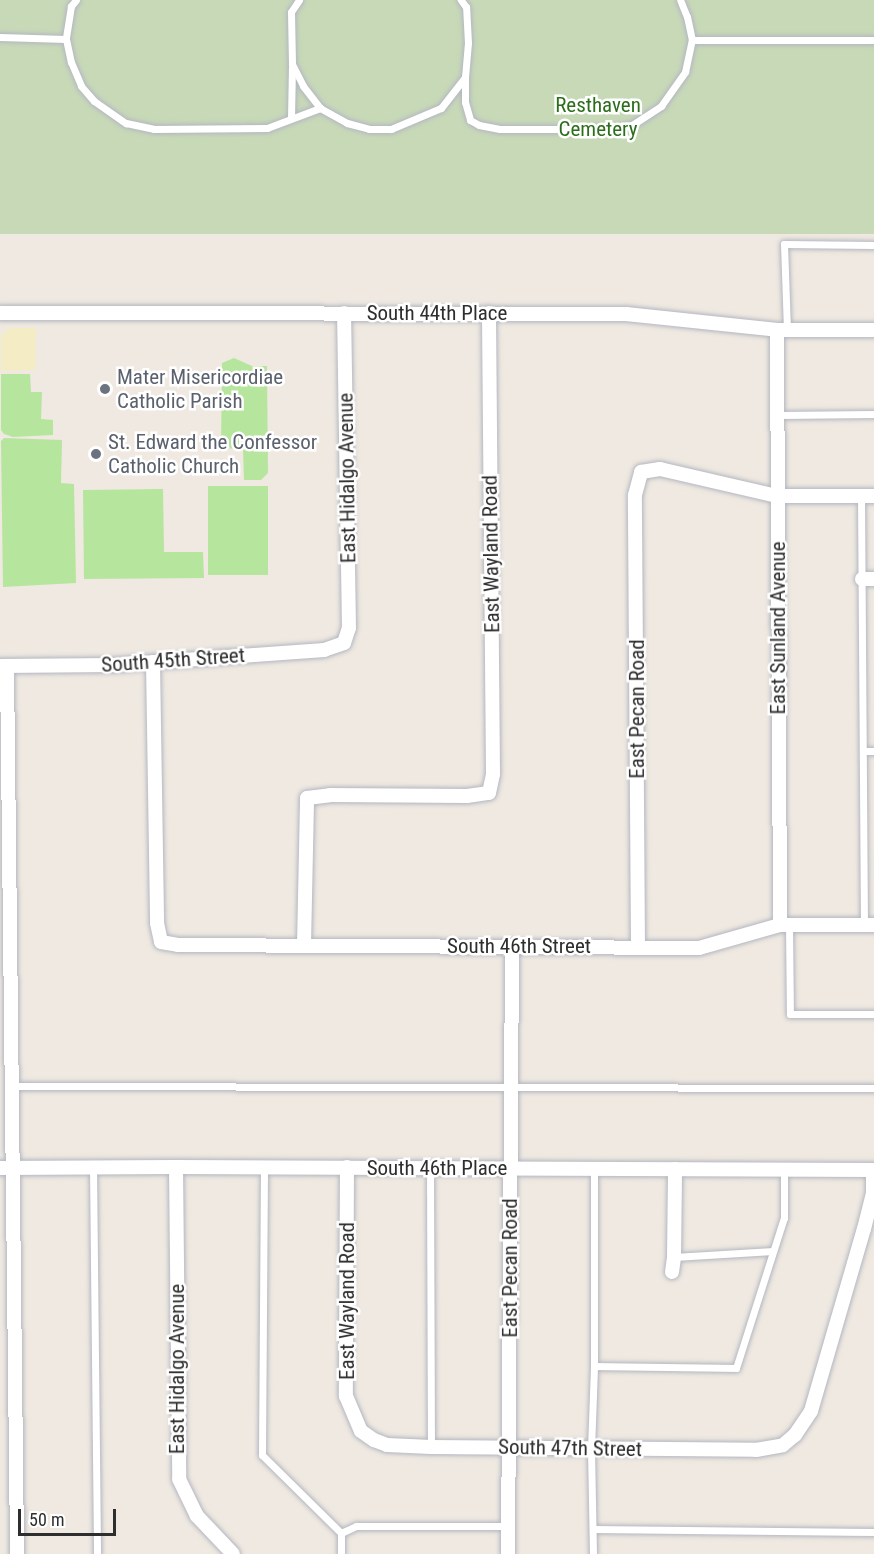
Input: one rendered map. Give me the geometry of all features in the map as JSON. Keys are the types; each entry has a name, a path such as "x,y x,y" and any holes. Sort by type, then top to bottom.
{"street":[{"name":"South 44th Place","path":"0,313 626,314 782,330 874,330"},
{"name":"East Hidalgo Avenue","path":"344,314 349,628 344,643"},
{"name":"East Wayland Road","path":"304,945 307,798 330,795 489,793 493,774 489,314"},
{"name":"East Sunland Avenue","path":"782,330 777,415 777,496 784,925"},
{"name":"East Pecan Road","path":"638,947 635,495 641,472 660,469 777,496"},
{"path":"777,496 867,496"},
{"name":"South 45th Street","path":"3,666 114,665 324,650 344,643"},
{"name":"South 46th Street","path":"153,662 157,923 161,942 178,945 699,948 784,925 869,925"},
{"path":"3,666 12,929 11,1086 6,1168 17,1554"},
{"name":"East Pecan Road","path":"508,1554 512,946"},
{"name":"East Hidalgo Avenue","path":"176,1167 179,1479 197,1516 232,1554"},
{"name":"East Wayland Road","path":"347,1167 346,1396 361,1431"},
{"name":"South 46th Place","path":"6,1168 430,1167 873,1170"},
{"path":"672,1272 675,1169"},
{"name":"South 47th Street","path":"361,1431 387,1445 431,1447 756,1450 783,1445 795,1435 811,1411 864,1229 873,1193 873,1170"}],"lane":[{"path":"291,0 291,118"},
{"path":"291,12 299,0"},
{"path":"464,2 468,43 465,102 470,120 479,125 500,129 615,129 632,125 661,106 678,85 689,59 692,40 687,17 680,0"},
{"path":"687,0 687,17"},
{"path":"73,2 66,39 70,62 81,86 102,109 126,123 154,129 267,128 320,108"},
{"path":"0,37 66,39"},
{"path":"692,40 874,40"},
{"path":"292,64 303,86 320,108 360,127 391,129 441,108 465,77"},
{"path":"782,330 784,244 874,244"},
{"path":"777,415 874,414"},
{"path":"867,496 868,579 863,751 869,925"},
{"path":"863,751 874,752"},
{"path":"866,843 874,843"},
{"path":"784,925 790,1014 874,1014"},
{"path":"11,1086 874,1088"},
{"path":"93,1167 97,1554"},
{"path":"430,1167 431,1447"},
{"path":"264,1168 262,1455 341,1533 341,1554"},
{"path":"593,1554 591,1449 594,1366 594,1168"},
{"path":"594,1366 736,1368 783,1218 784,1170"},
{"path":"674,1257 773,1251"},
{"path":"341,1533 356,1526 508,1526"},
{"path":"593,1529 874,1532"}],"green space":[{"name":"Resthaven Cemetery","path":"0,0 874,0 874,234 0,234"},
{"path":"234,358 252,366 267,366 268,473 261,480 244,480 243,449 221,448 222,363"},
{"path":"1,374 30,374 31,392 42,392 41,419 53,420 53,435 13,437 4,434 1,430"},
{"path":"4,438 62,440 61,483 74,484 76,583 3,587 1,441"},
{"path":"208,486 268,486 268,575 208,575"},
{"path":"163,489 164,552 203,552 204,578 84,579 83,490"}],"sand":[{"path":"10,328 36,328 35,370 1,371 1,335"}],"place":[{"name":"Mater Misericordiae Catholic Parish","path":"105,389"},
{"name":"St. Edward the Confessor Catholic Church","path":"96,454"}]}
